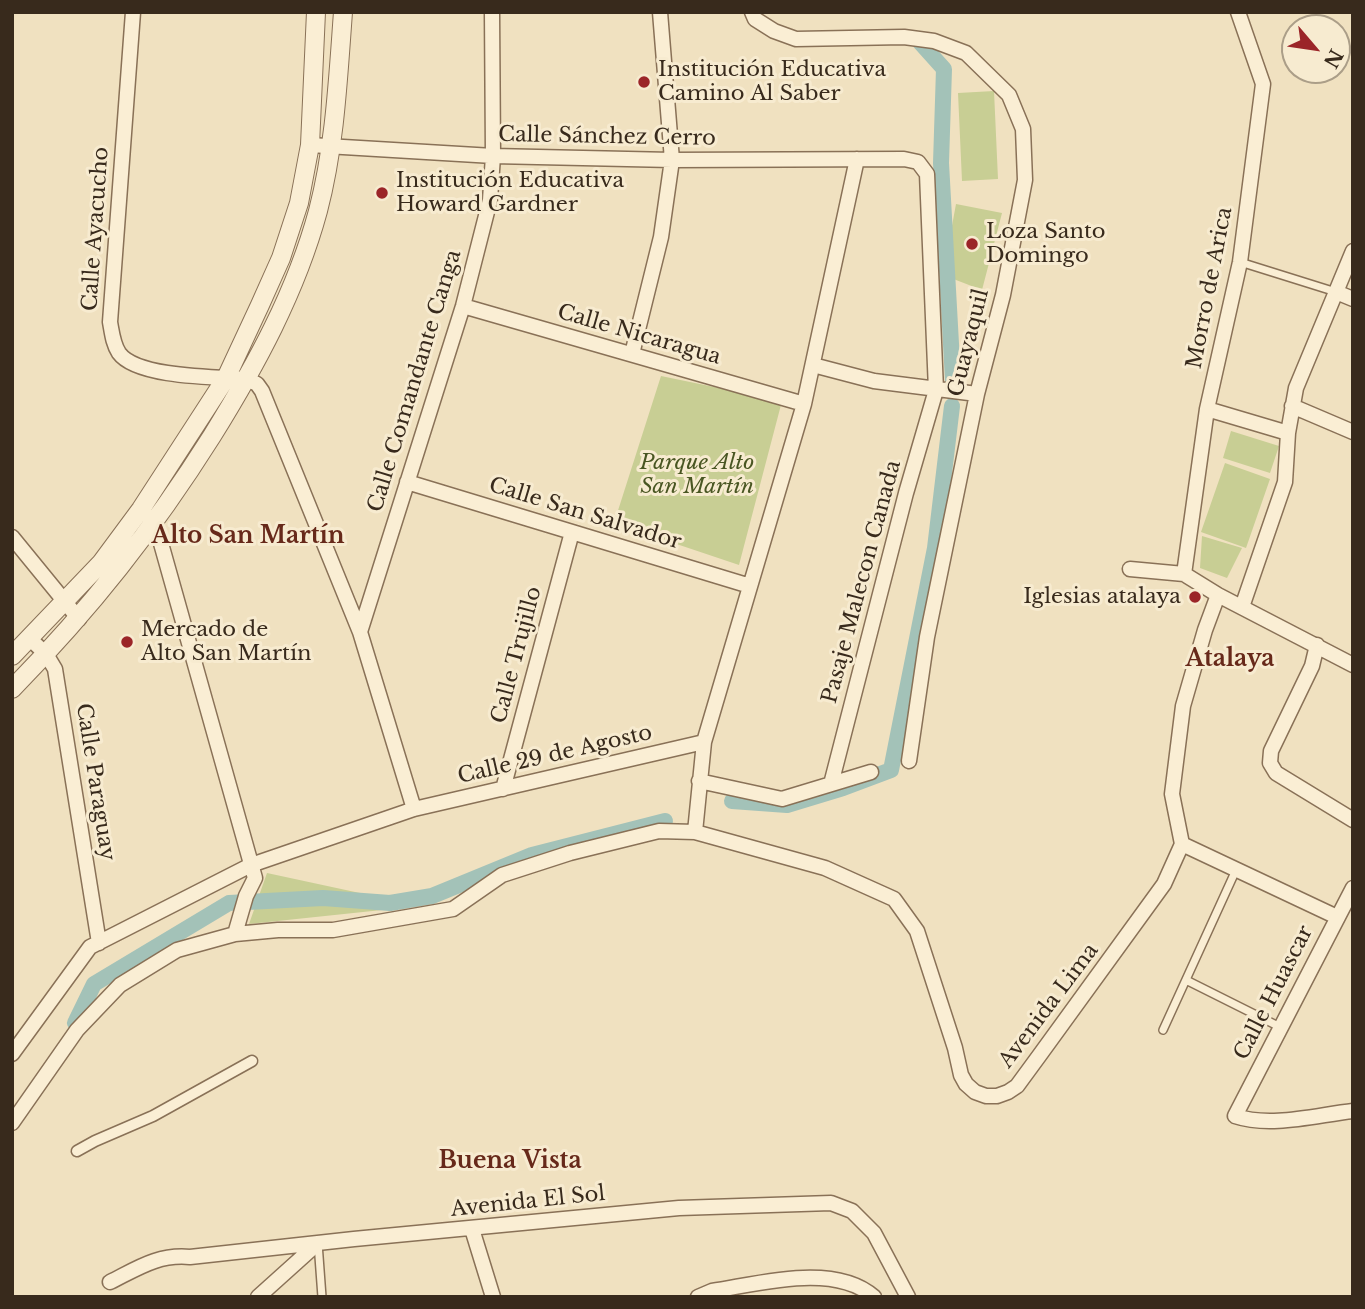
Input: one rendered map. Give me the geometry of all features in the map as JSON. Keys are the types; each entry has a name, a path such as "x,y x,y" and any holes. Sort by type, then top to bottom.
{"street":[{"name":"Calle Ayacucho","path":"133,12 110,322 113,341 121,356 139,367 159,373 247,379"},
{"path":"12,656 101,562 141,509 226,378 281,258 299,203 310,145 316,12"},
{"path":"12,689 79,619 155,522 247,379 280,315 318,212 332,145 343,12"},
{"name":"Calle Comandante Canga","path":"360,632 463,306 490,200 493,156 492,12"},
{"path":"632,354 661,237 672,160 660,12"},
{"name":"Guayaquil","path":"751,12 755,19 774,31 796,39 904,37 934,41 966,53 1009,94 1023,129 1025,180 1003,295 977,394 927,637 909,761"},
{"name":"Morro de Arica","path":"1184,574 1207,409 1240,262 1263,84 1238,12"},
{"name":"Calle Sánchez Cerro","path":"310,145 493,156 672,160 904,159"},
{"path":"12,1123 77,1030 120,985 177,950 235,934 278,930 333,930 453,909 502,875 570,853 659,831 695,832 704,742 804,404 857,159"},
{"name":"Pasaje Malecon Canada","path":"831,784 906,493 936,390 927,174 918,162 904,159"},
{"path":"1242,607 1285,482 1288,433 1296,388 1353,251"},
{"path":"1336,292 1353,299"},
{"name":"Calle Nicaragua","path":"463,306 804,404"},
{"path":"813,365 874,381 977,394"},
{"path":"247,379 257,384 262,391 360,632 414,809"},
{"path":"1292,407 1353,432"},
{"path":"1207,409 1288,433"},
{"name":"Calle San Salvador","path":"407,482 750,586"},
{"path":"141,509 155,522 255,878 246,896 235,934"},
{"name":"Calle Trujillo","path":"503,789 572,532"},
{"path":"12,537 79,619"},
{"path":"1130,569 1184,574 1218,595 1353,664"},
{"path":"1218,595 1184,706 1172,794 1182,844 1337,917"},
{"name":"Calle Paraguay","path":"29,638 46,654 55,669 99,943"},
{"path":"1317,645 1312,666 1271,751 1270,763 1276,773 1353,820"},
{"name":"Calle 29 de Agosto","path":"12,1054 90,947 251,865 414,809 704,742"},
{"path":"699,781 782,799 871,772"},
{"name":"Avenida Lima","path":"695,832 825,868 894,899 917,931 955,1048 961,1075 966,1084 986,1096 997,1096 1017,1086 1164,884 1182,844"},
{"name":"Calle Huascar","path":"1353,888 1235,1116 1249,1121 1268,1121 1353,1111"},
{"path":"77,1151 153,1116 252,1061"},
{"name":"Avenida El Sol","path":"110,1282 157,1259 172,1255 190,1257 318,1242 680,1208 831,1203 852,1211 874,1233 908,1297"},
{"path":"472,1229 493,1297"},
{"path":"258,1297 318,1242"},
{"path":"698,1297 712,1291 804,1277 843,1282 874,1297"}],"lane":[{"path":"1240,262 1336,292"},
{"path":"1163,1030 1236,869"},
{"path":"1186,980 1280,1027"},
{"path":"318,1242 322,1297"}],"green space":[{"path":"994,91 998,179 962,181 958,93"},
{"name":"Loza Santo Domingo","path":"956,204 1002,213 982,290 943,275"},
{"name":"Parque Alto San Martín","path":"661,376 782,401 739,565 614,523"},
{"path":"1231,431 1279,446 1270,473 1223,458"},
{"path":"1225,463 1270,479 1246,548 1201,532"},
{"path":"1202,536 1242,548 1227,578 1200,568"},
{"path":"267,873 420,906 249,924"}],"waterway":[{"path":"917,39 944,69 941,163 953,380"},
{"path":"732,801 787,805 891,770 935,548 952,406"},
{"path":"75,1023 94,984 229,903 323,898 390,903 432,896 532,855 665,821"}],"place":[{"name":"Institución Educativa Camino Al Saber","path":"644,82"},
{"name":"Institución Educativa Howard Gardner","path":"382,193"},
{"name":"Loza Santo Domingo","path":"972,244"},
{"name":"Iglesias atalaya","path":"1195,597"},
{"name":"Mercado de Alto San Martín","path":"127,642"}],"district":[{"name":"Alto San Martín","path":"248,537"},
{"name":"Atalaya","path":"1230,660"},
{"name":"Buena Vista","path":"510,1162"}]}
